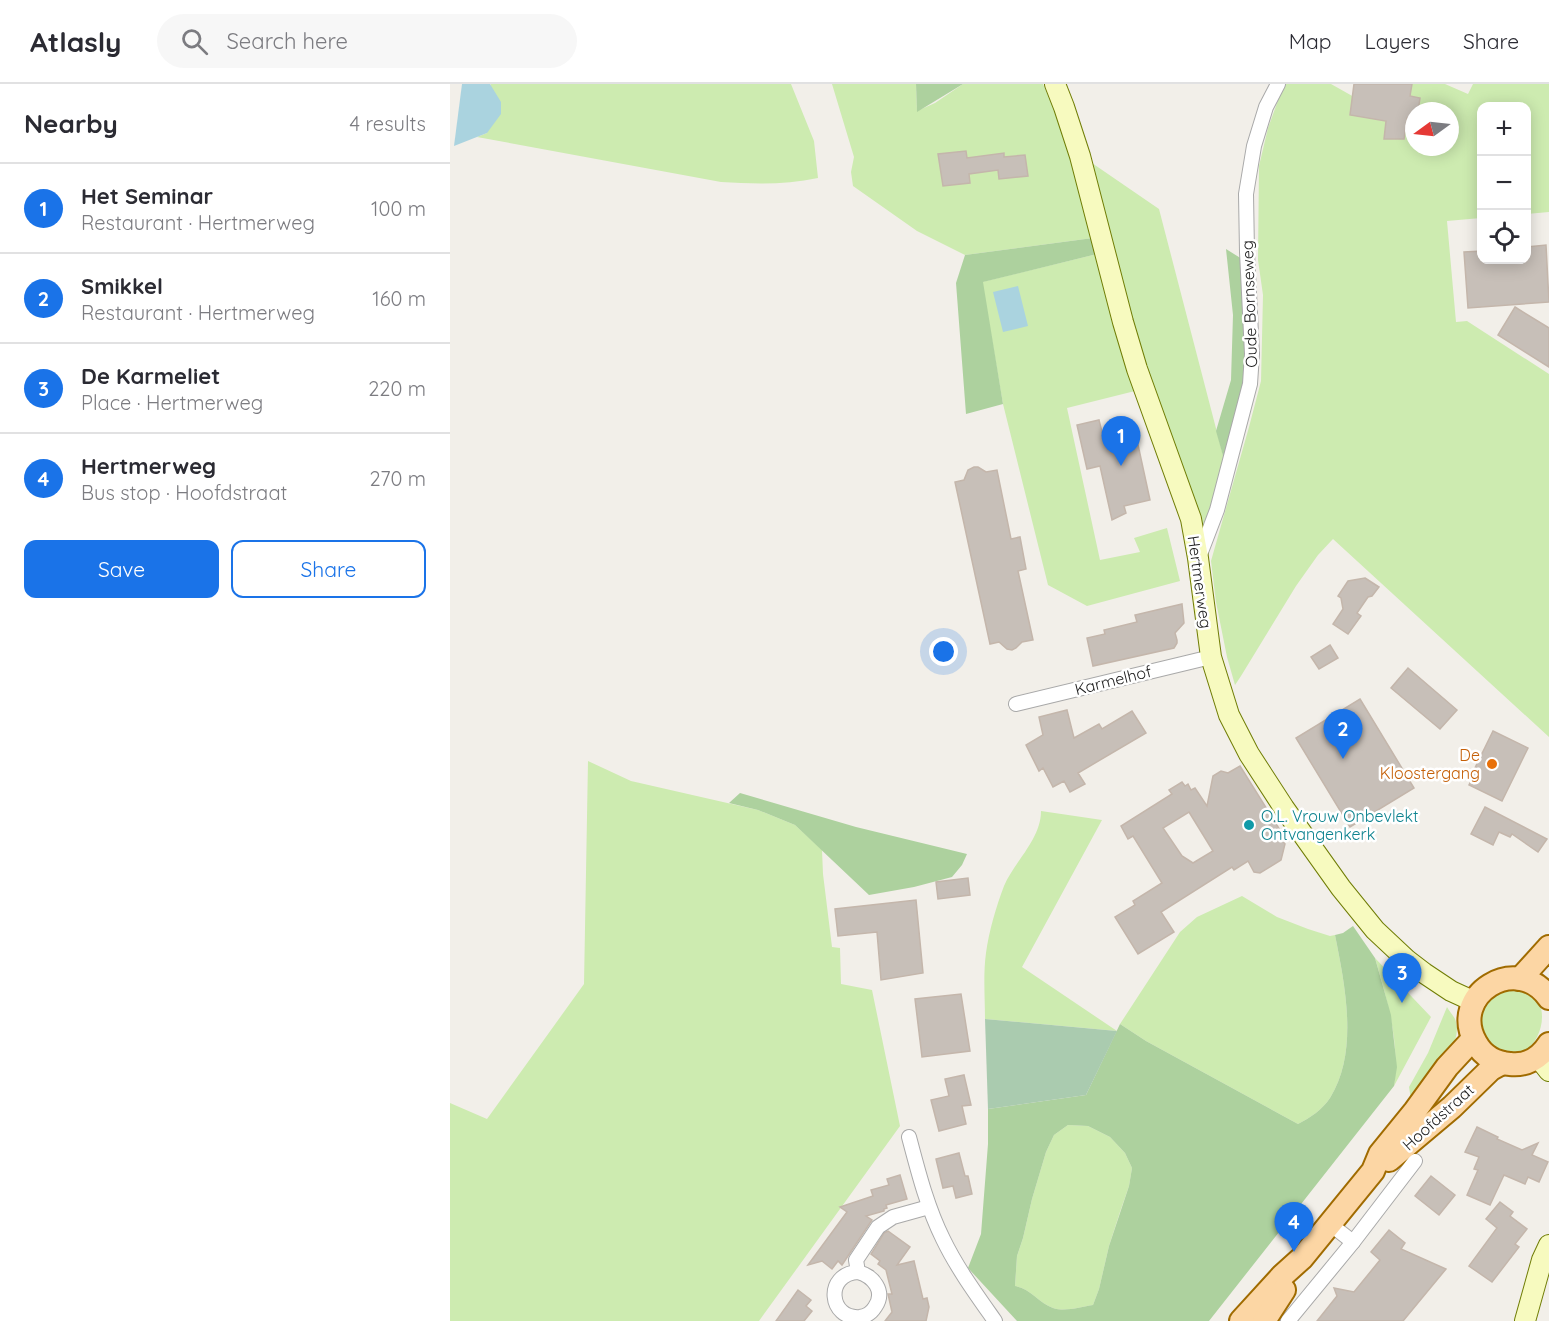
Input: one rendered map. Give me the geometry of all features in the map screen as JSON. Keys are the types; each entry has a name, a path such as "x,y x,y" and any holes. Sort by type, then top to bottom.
{"main road":[{"path":"1520,979 1549,947"},
{"path":"1545,1058 1514,1065 1493,1060 1478,1047 1473,1039 1470,1016 1474,1002 1481,993 1498,981 1509,978 1531,982 1549,998"},
{"name":"Hoofdstraat","path":"1373,1172 1380,1154 1447,1067 1473,1039"},
{"name":"Hoofdstraat","path":"1241,1321 1282,1276 1302,1258 1373,1172 1452,1107 1491,1069 1503,1064"},
{"name":"Hoofdstraat","path":"1264,1321 1291,1280 1302,1258"}],"street":[{"name":"Hertmerweg","path":"1055,84 1080,156 1137,369 1191,519 1210,657 1229,715 1249,754 1284,808 1341,888 1375,930 1407,960 1451,991 1474,1002"},
{"name":"Oude Bornseweg","path":"1198,558 1217,510 1250,384 1252,354 1246,194 1254,146 1266,107 1278,84"},
{"name":"Karmelhof","path":"1016,704 1210,657"},
{"path":"909,1137 929,1207 942,1236 957,1266 995,1321"},
{"name":"Hoofdstraat","path":"1288,1321 1415,1161"},
{"path":"858,1272 856,1260 878,1227 893,1217 929,1207"},
{"path":"1330,1224 1353,1242"},
{"path":"1528,1320 1542,1260 1549,1245"},
{"path":"858,1272 872,1278 878,1290 876,1306 864,1316 843,1317 842,1311 836,1305 834,1294 836,1286 843,1277 858,1272"}],"green space":[{"path":"490,84 791,84 814,141 818,178 770,183 721,182 477,137 487,133"},
{"path":"832,84 916,84 917,111 935,103 963,84 1043,84 1064,133 1093,238 965,255 917,231 853,186 851,172 854,157"},
{"path":"916,84 963,84 917,112"},
{"path":"1284,84 1331,84 1386,115 1403,84 1445,84 1468,94 1473,84 1549,84 1549,212 1531,214 1531,102 1477,102 1477,218 1447,221 1456,322 1467,321 1549,374 1549,737 1333,539 1318,555 1296,586 1235,685 1216,602 1211,561 1261,381 1263,295 1258,260 1259,166 1268,128"},
{"path":"1089,161 1159,209 1225,463 1203,531 1127,304"},
{"path":"1093,238 1097,254 983,282 1003,404 966,414 956,283 965,255"},
{"path":"1226,249 1242,259 1246,376 1225,463 1216,431 1231,380 1233,315"},
{"path":"1097,254 1139,390 1067,408 1100,560 1140,552 1134,538 1167,528 1180,581 1087,606 1048,585 1003,404 982,282"},
{"path":"588,761 631,781 758,810 795,825 822,850 832,947 840,948 841,984 872,990 900,1126 759,1321 450,1321 450,1103 487,1119 584,984"},
{"path":"740,793 856,827 967,854 962,865 952,877 869,895 795,825 758,810 729,803"},
{"path":"1041,811 1102,820 1022,967 1117,1031 985,1019 985,961 993,919 1004,886 1037,831"},
{"path":"1242,896 1277,917 1330,936 1335,935 1343,975 1347,1018 1344,1060 1339,1080 1330,1098 1316,1113 1298,1124 1146,1041 1120,1024 1180,932 1197,917"},
{"path":"1353,926 1375,958 1391,1015 1397,1067 1394,1086 1209,1321 1017,1321 968,1268 981,1234 988,1144 988,1109 1086,1095 1120,1024 1146,1041 1298,1124 1316,1113 1330,1098 1339,1080 1344,1060 1347,1018 1343,975 1335,935","holes":["1068,1125 1088,1126 1110,1137 1125,1153 1132,1168 1129,1186 1093,1305 1063,1310 1048,1306 1015,1286 1017,1256 1046,1152 1054,1135"]},
{"path":"1375,958 1431,1017 1394,1086 1394,1037"},
{"path":"1497,990 1525,990 1539,1002 1542,1011 1540,1029 1536,1038 1531,1046 1516,1054 1507,1054 1492,1047 1479,1030 1483,1003"},
{"path":"1447,1007 1455,1019 1457,1029 1455,1041 1435,1074 1411,1100 1409,1087 1428,1053"},
{"path":"985,1019 1117,1031 1086,1095 988,1109"},
{"path":"1068,1125 1088,1126 1110,1137 1125,1153 1132,1168 1129,1186 1093,1305 1063,1310 1048,1306 1015,1286 1017,1256 1046,1152 1054,1135"}],"water":[{"path":"462,84 490,84 501,102 501,114 487,133 454,146"},
{"path":"1018,286 1028,326 1003,332 993,292"}],"building":[{"path":"1354,84 1412,84 1410,96 1420,98 1419,102 1405,102 1404,139 1384,139 1386,121 1350,115"},
{"path":"966,151 967,158 1004,153 1004,157 1025,155 1028,176 999,179 998,170 969,174 970,183 943,186 938,154"},
{"path":"1546,245 1549,302 1468,308 1464,252 1477,251 1477,264 1531,264 1531,247"},
{"path":"1515,307 1549,328 1549,367 1498,335"},
{"path":"1099,420 1102,432 1128,426 1130,432 1135,431 1150,500 1124,506 1126,513 1112,520 1100,466 1087,469 1077,425"},
{"path":"974,467 986,472 997,470 1011,539 1020,537 1026,569 1018,571 1033,640 1022,642 1012,650 999,642 990,644 955,482 964,480 968,470"},
{"path":"1365,578 1379,587 1372,596 1368,597 1357,613 1361,616 1348,634 1333,624 1343,609 1341,598 1338,596 1348,581"},
{"path":"1182,604 1184,623 1175,633 1177,643 1174,648 1093,666 1087,638 1105,634 1104,630 1137,622 1135,615"},
{"path":"1330,645 1338,658 1319,669 1311,657"},
{"path":"1408,668 1457,710 1440,729 1391,688"},
{"path":"1360,699 1414,788 1350,827 1296,738"},
{"path":"1067,710 1074,738 1099,724 1102,729 1132,711 1146,733 1078,773 1085,784 1070,792 1064,781 1053,787 1043,768 1039,771 1026,745 1043,735 1039,717"},
{"path":"1493,731 1528,748 1502,801 1469,785 1473,777 1471,776"},
{"path":"1240,766 1280,830 1277,832 1285,844 1281,860 1260,873 1254,872 1248,861 1234,870 1232,867 1161,912 1174,932 1138,954 1115,917 1135,905 1133,901 1162,883 1133,836 1128,839 1121,826 1172,794 1169,790 1182,782 1185,786 1188,784 1191,790 1195,788 1207,806 1213,776 1221,771 1228,773","holes":["1189,812 1213,851 1193,863 1182,856 1163,828"]},
{"path":"1485,807 1547,839 1538,852 1512,834 1510,837 1499,832 1493,845 1471,834"},
{"path":"968,878 970,895 938,899 936,882"},
{"path":"916,900 923,973 881,980 877,932 838,936 835,909"},
{"path":"961,994 970,1051 922,1057 915,999"},
{"path":"964,1075 971,1105 962,1106 966,1124 939,1131 931,1100 949,1096 945,1079"},
{"path":"1477,1127 1522,1150 1538,1143 1532,1155 1548,1162 1539,1182 1528,1177 1525,1184 1504,1175 1490,1205 1467,1195 1478,1170 1474,1169 1479,1157 1465,1152"},
{"path":"959,1153 972,1194 956,1198 953,1186 943,1188 936,1159"},
{"path":"900,1175 907,1199 886,1205 887,1208 884,1211 866,1216 872,1220 842,1265 838,1261 832,1269 822,1261 808,1265 847,1212 840,1207 873,1196 871,1190 889,1185 887,1179"},
{"path":"1431,1176 1455,1195 1439,1215 1415,1196"},
{"path":"1500,1202 1513,1212 1510,1216 1527,1229 1515,1244 1519,1247 1492,1282 1469,1266 1497,1228 1486,1219"},
{"path":"1389,1230 1405,1243 1401,1249 1446,1269 1403,1321 1317,1321 1337,1296 1334,1288 1354,1292 1380,1260 1371,1252"},
{"path":"888,1231 910,1247 897,1265 914,1261 923,1299 927,1298 929,1307 926,1321 885,1321 892,1312 888,1294 892,1294 886,1270 871,1254 884,1233"},
{"path":"798,1290 811,1300 806,1306 812,1311 804,1321 776,1321"}],"place":[{"name":"Het Seminar","path":"1121,466"},
{"name":"Smikkel","path":"1343,759"},
{"name":"De Kloostergang","path":"1492,764"},
{"name":"O.L. Vrouw Onbevlekt Ontvangenkerk","path":"1249,825"},
{"name":"De Karmeliet","path":"1402,1003"},
{"name":"Hertmerweg","path":"1294,1252"}]}
